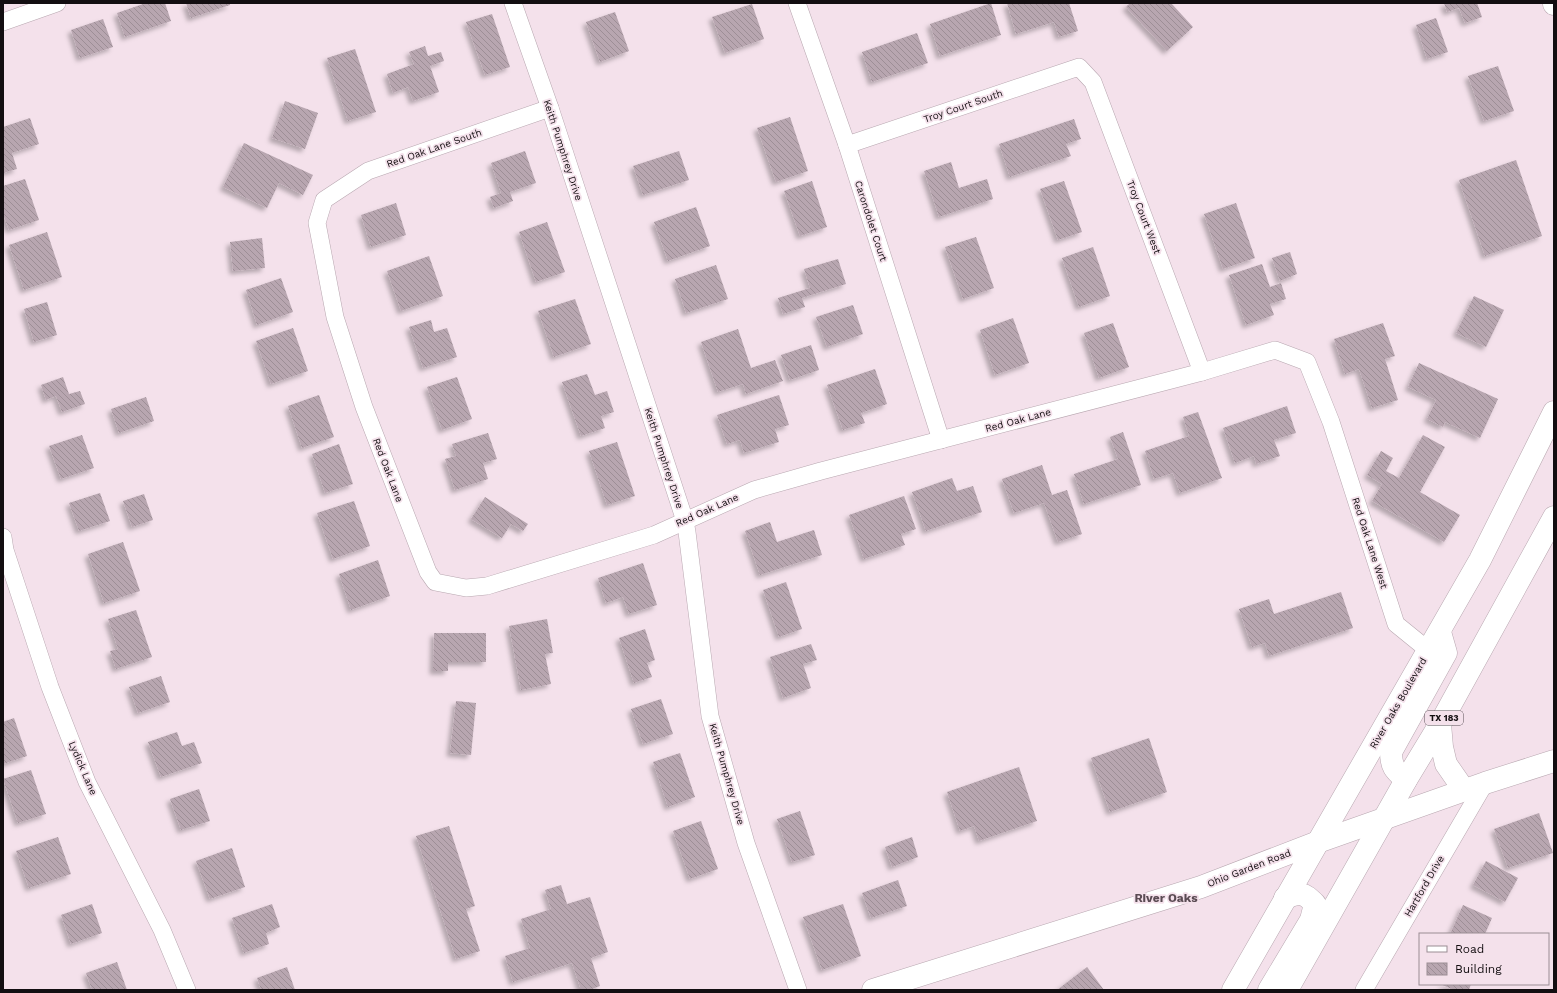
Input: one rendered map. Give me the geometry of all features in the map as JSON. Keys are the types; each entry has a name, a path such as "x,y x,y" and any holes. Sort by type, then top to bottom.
{"main road":[{"name":"River Oaks Boulevard","path":"1233,990 1480,560 1554,412"},
{"name":"TX 183","path":"1287,990 1406,780 1440,724 1554,517"},
{"path":"1406,780 1396,771 1391,763 1391,752 1446,653 1440,632"},
{"path":"1440,724 1442,747 1446,764 1464,790"},
{"name":"Ohio Garden Road","path":"873,990 1201,887 1318,842 1464,790 1554,761"},
{"path":"1268,990 1311,920 1315,904 1306,895 1297,893 1285,898"}],"street":[{"path":"3,22 57,3"},
{"name":"Keith Pumphrey Drive","path":"513,3 550,108 685,521 710,716 746,843 798,990"},
{"name":"Carondolet Court","path":"797,3 847,146 941,440"},
{"name":"Troy Court South","path":"847,146 1078,67"},
{"name":"Troy Court West","path":"1078,67 1093,82 1202,372"},
{"name":"Red Oak Lane South","path":"324,200 368,171 550,108"},
{"name":"Red Oak Lane","path":"324,200 316,223 335,317 367,415 428,572 435,582 466,588 487,586 654,534 754,490 828,469 1202,372 1275,350 1307,362 1331,422"},
{"name":"Red Oak Lane West","path":"1331,422 1396,624 1428,650"},
{"name":"Lydick Lane","path":"3,537 5,550 50,687 87,782 162,930 186,990"},
{"name":"Hartford Drive","path":"1364,990 1485,783"}],"building":[{"path":"146,3 165,3 171,21 125,37 117,13"},
{"path":"186,3 230,3 230,5 191,18"},
{"path":"991,3 1001,35 940,56 930,24"},
{"path":"1007,3 1069,3 1078,31 1059,37 1054,22 1016,34"},
{"path":"1130,3 1171,3 1193,27 1167,51 1126,7"},
{"path":"1444,3 1477,3 1482,17 1465,23 1459,8 1447,12"},
{"path":"752,4 764,39 725,53 712,17"},
{"path":"615,12 629,51 600,62 586,22"},
{"path":"492,14 510,67 485,75 466,22"},
{"path":"1436,18 1448,52 1427,59 1416,25"},
{"path":"103,19 113,47 80,58 71,30"},
{"path":"917,33 928,63 872,82 862,52"},
{"path":"425,46 428,56 441,52 444,61 430,66 439,92 413,101 408,87 393,93 387,74 414,64 409,52"},
{"path":"355,49 376,112 348,121 327,58"},
{"path":"1498,66 1514,111 1484,121 1468,76"},
{"path":"285,101 318,113 305,149 272,138"},
{"path":"790,117 808,171 776,182 757,128"},
{"path":"30,118 39,144 12,153 17,169 3,173 3,127"},
{"path":"1074,119 1081,139 1066,144 1071,156 1010,177 999,144"},
{"path":"244,143 313,175 303,195 279,183 267,208 223,187"},
{"path":"525,151 536,183 510,192 513,201 494,208 490,197 501,193 491,163"},
{"path":"679,151 689,180 643,195 633,166"},
{"path":"1516,160 1542,236 1485,256 1459,180"},
{"path":"951,162 959,188 987,179 993,199 939,217 924,171"},
{"path":"25,179 39,220 9,230 3,214 3,186"},
{"path":"812,181 827,227 800,236 784,191"},
{"path":"1064,181 1082,232 1058,240 1040,189"},
{"path":"396,203 406,235 371,247 361,215"},
{"path":"1236,203 1255,258 1223,269 1204,214"},
{"path":"696,207 710,246 668,261 654,222"},
{"path":"547,222 565,272 536,282 519,232"},
{"path":"47,232 62,277 24,290 9,245"},
{"path":"976,237 994,288 963,299 945,247"},
{"path":"262,238 265,268 233,271 230,242"},
{"path":"1093,247 1110,296 1079,307 1062,258"},
{"path":"1290,252 1297,274 1280,281 1272,258"},
{"path":"429,256 443,296 401,311 387,271"},
{"path":"838,259 846,284 802,298 805,307 783,314 778,298 810,288 804,269"},
{"path":"1262,264 1270,287 1281,283 1286,299 1270,304 1274,315 1246,325 1229,275"},
{"path":"716,265 728,299 686,313 675,279"},
{"path":"281,278 293,312 257,325 246,290"},
{"path":"1474,296 1504,310 1486,347 1456,333"},
{"path":"575,299 591,344 554,357 538,311"},
{"path":"47,302 57,335 34,342 24,309"},
{"path":"853,305 863,334 827,347 816,317"},
{"path":"1013,318 1029,363 995,375 980,330"},
{"path":"431,320 434,332 447,328 457,357 423,368 409,327"},
{"path":"1113,323 1129,367 1099,378 1084,333"},
{"path":"1383,323 1395,356 1385,359 1398,400 1372,408 1359,369 1345,374 1334,339"},
{"path":"293,328 308,371 271,384 256,341"},
{"path":"738,329 751,368 775,360 783,381 746,394 743,384 718,392 701,342"},
{"path":"811,345 819,370 790,380 781,355"},
{"path":"1419,363 1498,399 1480,438 1445,422 1443,427 1427,419 1436,400 1408,387"},
{"path":"875,369 887,404 861,413 865,423 843,430 827,385"},
{"path":"587,374 595,395 607,391 614,412 601,416 605,428 581,436 562,382"},
{"path":"63,377 69,394 80,391 85,404 62,412 56,396 46,400 41,385"},
{"path":"457,377 472,419 442,430 427,387"},
{"path":"319,395 334,437 302,448 288,406"},
{"path":"779,395 789,425 775,429 779,442 744,453 740,440 727,444 717,415"},
{"path":"146,397 154,421 119,433 111,409"},
{"path":"1287,406 1296,433 1274,440 1280,456 1256,464 1254,456 1235,463 1223,428"},
{"path":"1198,412 1222,478 1180,493 1173,473 1154,479 1145,451 1189,436 1183,417"},
{"path":"1123,432 1141,485 1084,504 1074,474 1118,459 1110,437"},
{"path":"488,433 497,459 483,463 488,479 455,490 445,459 456,456 452,444"},
{"path":"82,435 94,468 61,479 49,446"},
{"path":"1423,435 1445,447 1420,492 1460,515 1444,542 1372,501 1382,484 1367,475 1381,451 1393,458 1386,471 1399,478"},
{"path":"617,442 635,496 607,505 589,451"},
{"path":"339,444 353,484 325,493 312,454"},
{"path":"1042,465 1052,495 1067,490 1082,534 1058,542 1044,503 1014,513 1002,479"},
{"path":"952,478 957,491 973,486 982,512 926,531 912,492"},
{"path":"100,493 110,521 79,531 69,503"},
{"path":"144,494 153,520 132,527 123,501"},
{"path":"904,496 916,529 901,534 905,545 864,559 849,515"},
{"path":"485,497 528,524 523,531 511,524 502,538 471,519"},
{"path":"354,501 370,546 333,559 317,513"},
{"path":"770,522 777,542 814,530 822,555 760,575 745,531"},
{"path":"123,542 140,591 104,603 88,554"},
{"path":"378,560 390,596 351,610 339,574"},
{"path":"643,563 657,605 629,614 623,597 606,603 598,578"},
{"path":"786,582 802,629 779,637 763,590"},
{"path":"1341,592 1353,628 1269,656 1265,643 1252,647 1239,609 1269,599 1274,614"},
{"path":"136,610 152,657 116,669 110,651 118,649 108,619"},
{"path":"547,619 553,653 545,654 551,684 521,690 509,626"},
{"path":"645,629 655,660 647,663 652,677 634,683 619,638"},
{"path":"434,633 486,633 486,662 448,662 448,671 433,671"},
{"path":"811,644 817,660 803,664 811,688 783,698 770,657"},
{"path":"161,676 170,702 138,713 129,687"},
{"path":"661,699 673,734 643,744 631,709"},
{"path":"456,701 476,703 471,755 450,753"},
{"path":"14,718 27,756 3,764 3,722"},
{"path":"177,732 182,746 194,742 202,763 161,777 148,742"},
{"path":"1149,738 1167,792 1110,812 1091,758"},
{"path":"680,753 695,797 668,807 653,762"},
{"path":"1019,767 1037,821 979,841 974,826 960,831 947,792"},
{"path":"31,770 46,814 18,823 3,779"},
{"path":"199,789 210,821 181,830 170,799"},
{"path":"800,811 815,855 792,862 777,819"},
{"path":"1539,813 1553,853 1508,868 1494,829"},
{"path":"701,821 718,869 690,879 673,831"},
{"path":"449,826 475,906 466,909 480,951 456,959 416,836"},
{"path":"58,837 71,874 29,888 16,851"},
{"path":"912,837 918,857 892,867 885,847"},
{"path":"232,848 245,887 210,899 196,861"},
{"path":"1486,861 1518,878 1505,902 1473,885"},
{"path":"898,880 907,906 871,918 862,893"},
{"path":"561,885 567,904 590,897 608,952 591,958 600,986 589,990 581,990 572,963 513,982 505,956 530,948 521,919 551,909 545,890"},
{"path":"92,904 102,933 71,944 61,915"},
{"path":"272,904 280,927 266,933 269,944 244,953 232,918"},
{"path":"843,904 861,956 822,970 803,917"},
{"path":"1463,905 1492,918 1485,933 1450,933"},
{"path":"117,962 127,990 92,990 86,973"},
{"path":"287,967 295,990 261,990 257,978"},
{"path":"1087,967 1104,990 1057,990"},
{"path":"1442,985 1471,985 1469,990 1454,990"}],"district":[{"name":"River Oaks","path":"1166,898"}]}
